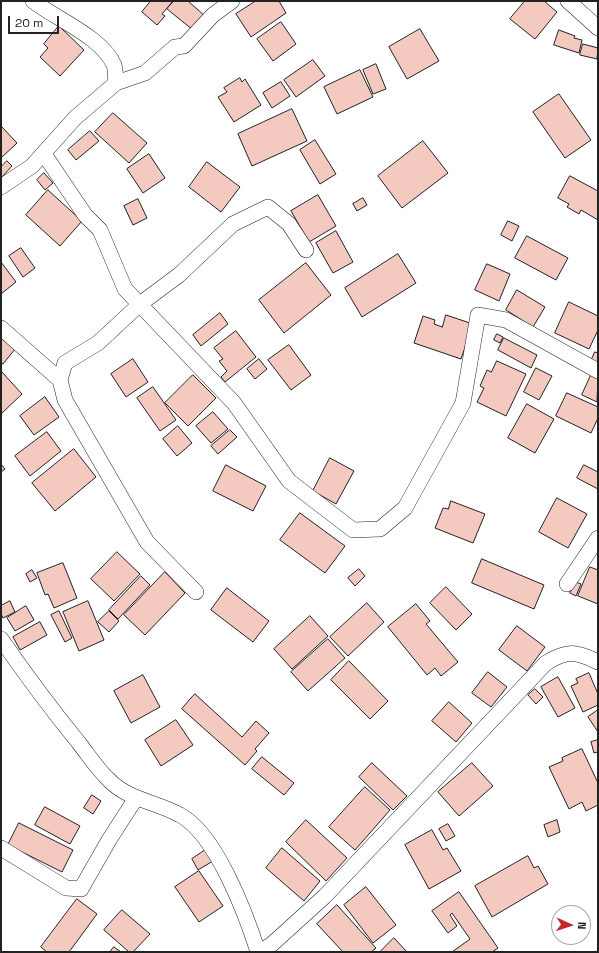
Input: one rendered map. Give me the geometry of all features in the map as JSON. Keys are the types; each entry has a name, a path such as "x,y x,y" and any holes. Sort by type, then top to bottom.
{"street":[{"path":"33,1 88,35 112,60 115,67 116,83"},
{"path":"1,187 32,166 75,118 116,83 145,73 175,47 184,46 213,15 232,1"},
{"path":"568,1 598,28"},
{"path":"44,154 85,215 100,230 125,289 234,403 289,481 353,530 380,530 405,508 462,403 478,315 506,320 598,371"},
{"path":"196,592 147,542 65,400 60,380 65,363 98,343 140,304 179,275 233,224 268,207 289,224 306,250"},
{"path":"1,328 60,380"},
{"path":"567,584 598,538"},
{"path":"1,639 35,688 110,781 136,798 190,820 200,830 226,871 259,952 271,945 325,896 546,663 561,654 585,656 598,662"},
{"path":"1,848 66,888 81,889 109,840 136,798"}],"building":[{"path":"151,1 173,1 162,14 165,16 157,25 142,12"},
{"path":"174,1 188,1 205,16 193,30 167,9"},
{"path":"256,1 279,1 286,13 251,37 236,14"},
{"path":"525,1 544,1 557,12 535,39 510,19"},
{"path":"281,22 296,44 273,61 257,39"},
{"path":"59,26 84,50 60,76 40,57 48,48 44,44"},
{"path":"420,29 439,61 407,79 389,47"},
{"path":"559,30 575,36 574,38 582,40 579,53 554,45"},
{"path":"583,44 598,48 597,59 580,55"},
{"path":"313,60 325,76 296,97 284,80"},
{"path":"376,64 386,89 373,94 363,70"},
{"path":"360,70 373,97 337,114 324,87"},
{"path":"240,78 242,82 245,79 261,105 234,122 218,97 227,92 224,88"},
{"path":"281,82 290,96 272,108 263,93"},
{"path":"559,94 591,140 565,158 533,112"},
{"path":"292,109 307,141 252,166 238,134"},
{"path":"113,113 147,143 129,163 95,132"},
{"path":"1,126 17,143 1,158"},
{"path":"90,131 99,141 76,160 68,150"},
{"path":"315,140 336,174 320,184 300,150"},
{"path":"423,141 448,173 402,208 378,176"},
{"path":"149,154 165,178 143,193 127,169"},
{"path":"7,161 12,166 1,178 1,167"},
{"path":"207,162 240,187 221,212 189,187"},
{"path":"44,173 53,183 45,190 37,180"},
{"path":"570,176 598,191 598,220 581,210 579,214 567,207 569,204 558,198"},
{"path":"48,190 82,221 60,246 26,215"},
{"path":"318,195 336,226 309,242 291,211"},
{"path":"363,198 367,205 357,211 353,204"},
{"path":"138,199 147,218 133,225 124,206"},
{"path":"508,221 519,226 512,241 501,235"},
{"path":"336,231 353,262 333,273 316,243"},
{"path":"527,236 568,258 556,280 515,258"},
{"path":"21,248 35,268 23,277 9,256"},
{"path":"398,254 416,283 362,317 345,288"},
{"path":"1,262 16,282 1,294"},
{"path":"306,263 331,295 284,333 259,300"},
{"path":"487,264 510,274 499,301 475,290"},
{"path":"517,290 545,307 533,327 506,310"},
{"path":"569,302 598,316 598,330 589,349 555,333"},
{"path":"220,313 228,324 201,346 193,335"},
{"path":"446,315 473,324 461,359 414,343 423,316 435,320 434,324 442,327"},
{"path":"236,331 256,357 225,382 221,377 227,371 219,361 223,359 214,348"},
{"path":"497,334 503,337 500,343 494,340"},
{"path":"1,338 15,349 3,364 1,363"},
{"path":"504,338 537,355 531,368 498,350"},
{"path":"289,345 311,375 291,390 268,360"},
{"path":"595,352 598,353 598,364 591,361"},
{"path":"133,359 148,382 126,397 111,374"},
{"path":"259,359 267,369 255,379 247,369"},
{"path":"497,361 526,374 506,416 477,402 484,388 480,386 487,370 491,372"},
{"path":"536,368 552,376 539,400 524,392"},
{"path":"1,371 22,394 1,414"},
{"path":"592,373 598,376 597,402 582,395"},
{"path":"193,375 216,398 188,426 165,403"},
{"path":"153,387 176,420 160,431 137,398"},
{"path":"567,393 598,407 598,418 591,433 556,416"},
{"path":"45,397 59,417 34,435 20,416"},
{"path":"527,404 554,419 535,453 508,438"},
{"path":"213,412 228,429 211,443 196,426"},
{"path":"178,426 192,443 177,456 163,439"},
{"path":"230,430 237,437 218,454 211,446"},
{"path":"47,432 61,451 30,476 15,456"},
{"path":"74,449 96,477 55,511 32,483"},
{"path":"330,458 354,471 336,504 313,491"},
{"path":"1,464 5,469 1,472"},
{"path":"226,465 266,486 253,511 213,491"},
{"path":"584,465 598,472 598,489 577,478"},
{"path":"557,498 587,514 568,548 539,532"},
{"path":"451,501 485,514 473,543 435,528 443,508 448,509"},
{"path":"300,513 345,546 325,573 280,540"},
{"path":"117,552 140,574 114,601 91,579"},
{"path":"482,559 544,585 534,609 472,583"},
{"path":"63,563 77,598 54,608 48,594 45,595 37,573"},
{"path":"590,567 598,570 598,604 578,596"},
{"path":"359,569 365,576 355,586 348,578"},
{"path":"32,570 37,578 30,582 26,574"},
{"path":"165,572 185,593 145,635 124,615"},
{"path":"141,576 150,585 118,619 109,610"},
{"path":"576,582 581,584 576,596 570,593"},
{"path":"446,587 472,614 456,630 430,603"},
{"path":"227,588 269,621 253,642 211,610"},
{"path":"10,601 15,612 3,618 1,614 1,606"},
{"path":"88,601 104,640 79,651 63,612"},
{"path":"367,603 384,622 348,656 330,637"},
{"path":"416,604 430,621 426,624 458,662 441,676 435,668 427,675 388,627"},
{"path":"26,606 34,620 15,631 7,618"},
{"path":"59,611 72,638 65,642 51,615"},
{"path":"109,611 119,621 109,632 98,622"},
{"path":"310,616 328,636 292,669 274,649"},
{"path":"40,622 47,635 20,650 13,637"},
{"path":"517,626 545,647 527,671 499,650"},
{"path":"328,639 345,658 308,691 291,672"},
{"path":"349,661 388,701 370,719 331,680"},
{"path":"488,672 507,687 491,707 472,693"},
{"path":"589,673 598,694 598,705 583,712 571,686 578,683 576,679"},
{"path":"143,675 160,707 131,723 114,691"},
{"path":"558,677 575,708 558,717 541,687"},
{"path":"535,689 543,697 536,704 528,695"},
{"path":"195,694 242,737 256,721 269,733 255,749 257,751 245,765 182,709"},
{"path":"449,702 472,723 456,742 432,721"},
{"path":"598,710 598,732 588,717"},
{"path":"176,720 193,745 161,766 145,740"},
{"path":"598,740 598,752 594,753 591,742"},
{"path":"582,749 598,783 598,805 586,811 582,802 569,809 549,767 563,761 562,758"},
{"path":"262,757 294,783 284,795 252,769"},
{"path":"372,763 407,796 393,810 359,777"},
{"path":"472,763 493,786 459,816 438,792"},
{"path":"365,787 390,810 355,850 329,827"},
{"path":"92,795 101,801 93,814 84,808"},
{"path":"45,807 80,826 70,844 35,825"},
{"path":"306,820 347,858 326,881 286,842"},
{"path":"557,820 560,832 548,837 544,825"},
{"path":"19,823 73,850 62,872 8,845"},
{"path":"448,824 455,836 446,841 439,829"},
{"path":"432,830 443,850 447,848 461,871 429,889 405,845"},
{"path":"282,848 320,881 304,901 266,868"},
{"path":"207,849 213,861 198,870 192,859"},
{"path":"528,856 534,868 538,866 548,884 492,917 475,886"},
{"path":"199,871 223,906 199,922 175,887"},
{"path":"366,887 396,925 373,943 344,905"},
{"path":"459,892 498,948 492,952 452,952 470,939 452,913 450,915 457,926 448,933 432,911"},
{"path":"77,899 97,914 69,952 47,952 41,947"},
{"path":"337,905 376,948 371,952 343,952 317,924"},
{"path":"122,910 150,934 133,952 129,952 104,930"},
{"path":"394,938 407,952 380,952"},
{"path":"114,947 121,952 110,952"}]}
